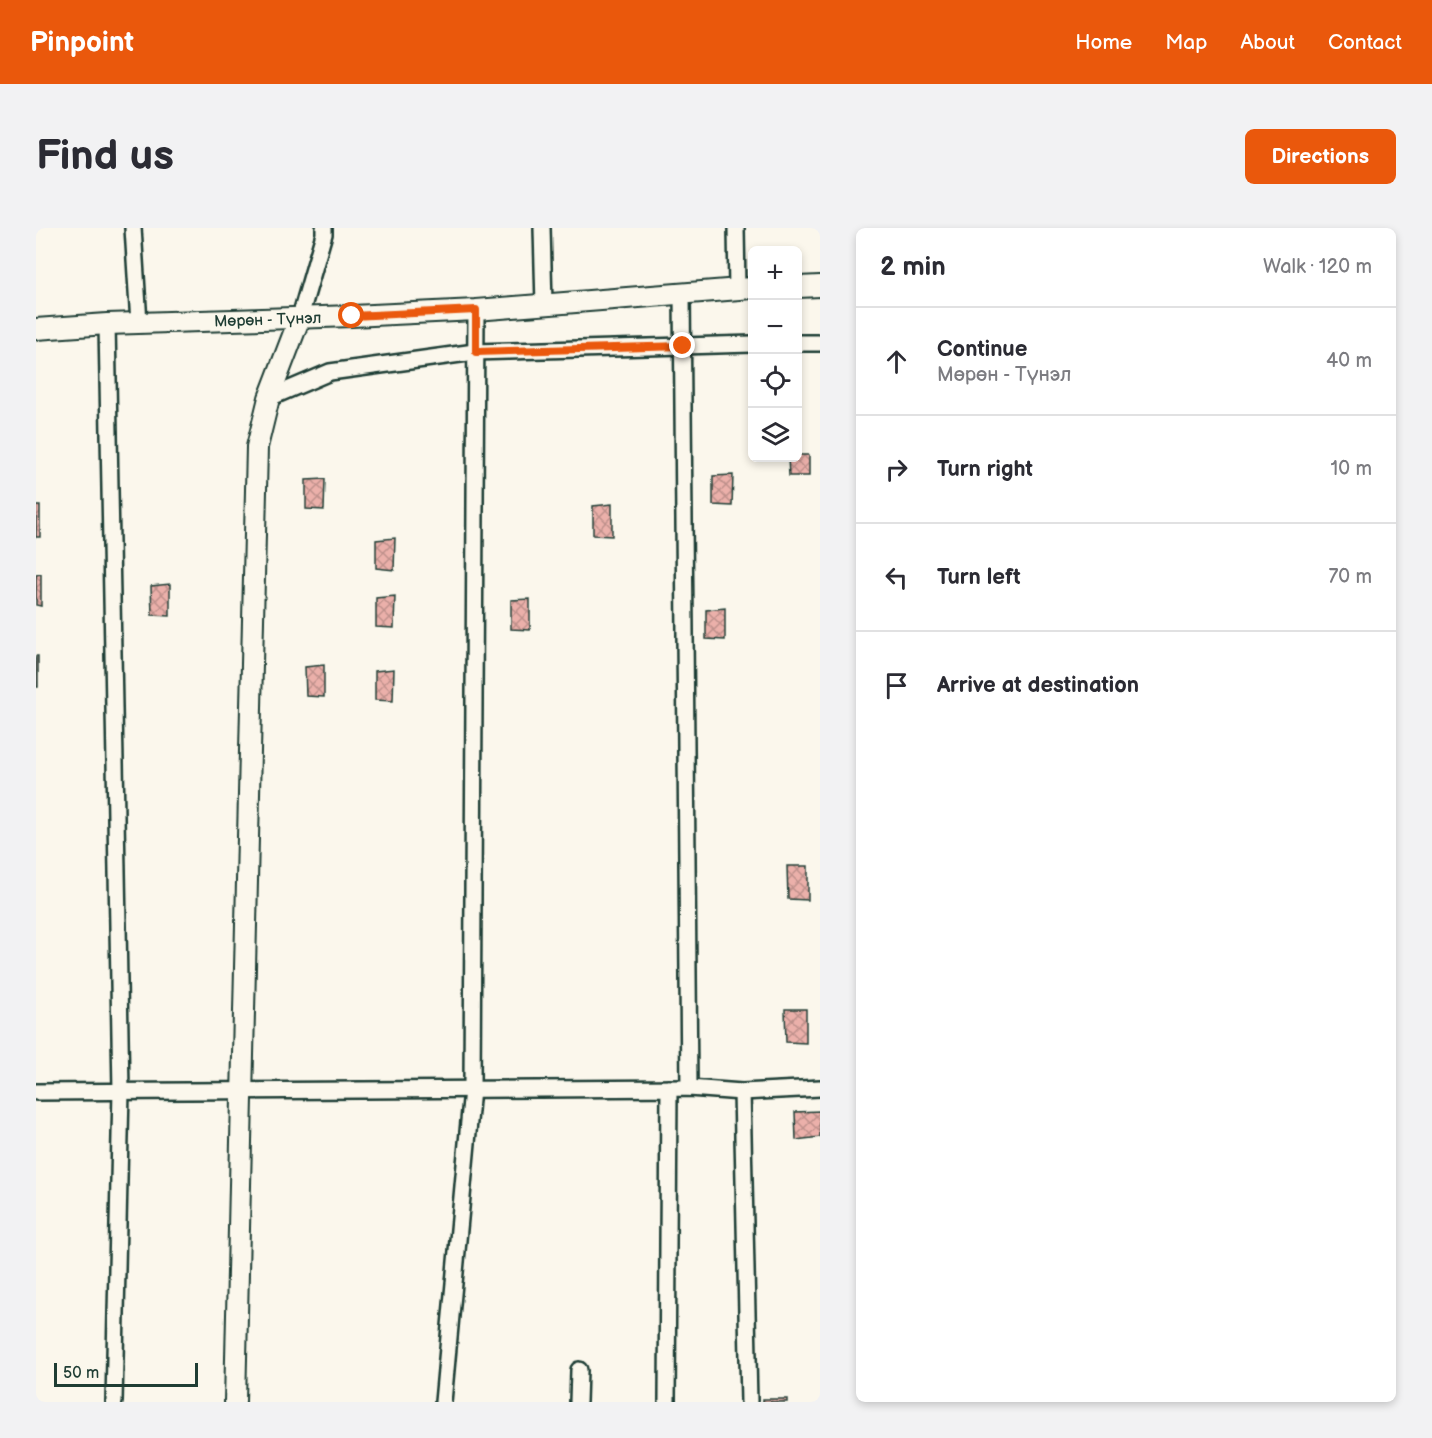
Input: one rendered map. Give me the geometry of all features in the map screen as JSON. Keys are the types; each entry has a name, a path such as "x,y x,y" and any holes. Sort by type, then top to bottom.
{"street":[{"path":"133,228 139,323"},
{"path":"235,1402 256,447 269,398 300,317 324,228"},
{"path":"542,228 544,305"},
{"path":"736,228 745,288"},
{"path":"802,286 820,286"},
{"name":"Мөрөн - Түнэл","path":"36,329 107,324 476,310 745,288"},
{"path":"682,293 688,1088"},
{"path":"443,1402 472,1089 476,310"},
{"path":"107,324 121,1091 114,1402"},
{"path":"802,343 820,343"},
{"path":"269,398 330,372 476,352 748,344"},
{"path":"36,1092 669,1088 742,1092 820,1088"},
{"path":"667,1402 669,1088"},
{"path":"742,1092 749,1402"},
{"path":"578,1402 579,1370"}],"building":[{"path":"802,455 809,455 809,476 789,476 788,462 802,462"},
{"path":"733,475 732,506 713,505 713,476"},
{"path":"325,479 324,510 306,509 306,480"},
{"path":"612,504 612,536 593,535 593,506"},
{"path":"36,506 40,506 40,537 36,537"},
{"path":"395,538 394,570 376,568 376,540"},
{"path":"41,574 41,606 36,605 36,575"},
{"path":"170,584 170,616 152,615 151,586"},
{"path":"395,596 394,628 376,627 376,598"},
{"path":"530,599 530,630 511,629 511,600"},
{"path":"725,608 725,640 706,639 706,610"},
{"path":"36,656 38,656 38,687 36,687"},
{"path":"324,665 324,697 306,696 305,667"},
{"path":"394,669 393,701 375,700 375,671"},
{"path":"787,866 808,866 808,900 788,899"},
{"path":"785,1009 806,1009 806,1043 786,1042"},
{"path":"820,1111 820,1137 796,1140 795,1112"},
{"path":"763,1399 787,1399 787,1402 763,1402"}],"route":[{"path":"352,316 476,310 476,352 683,346"}]}
